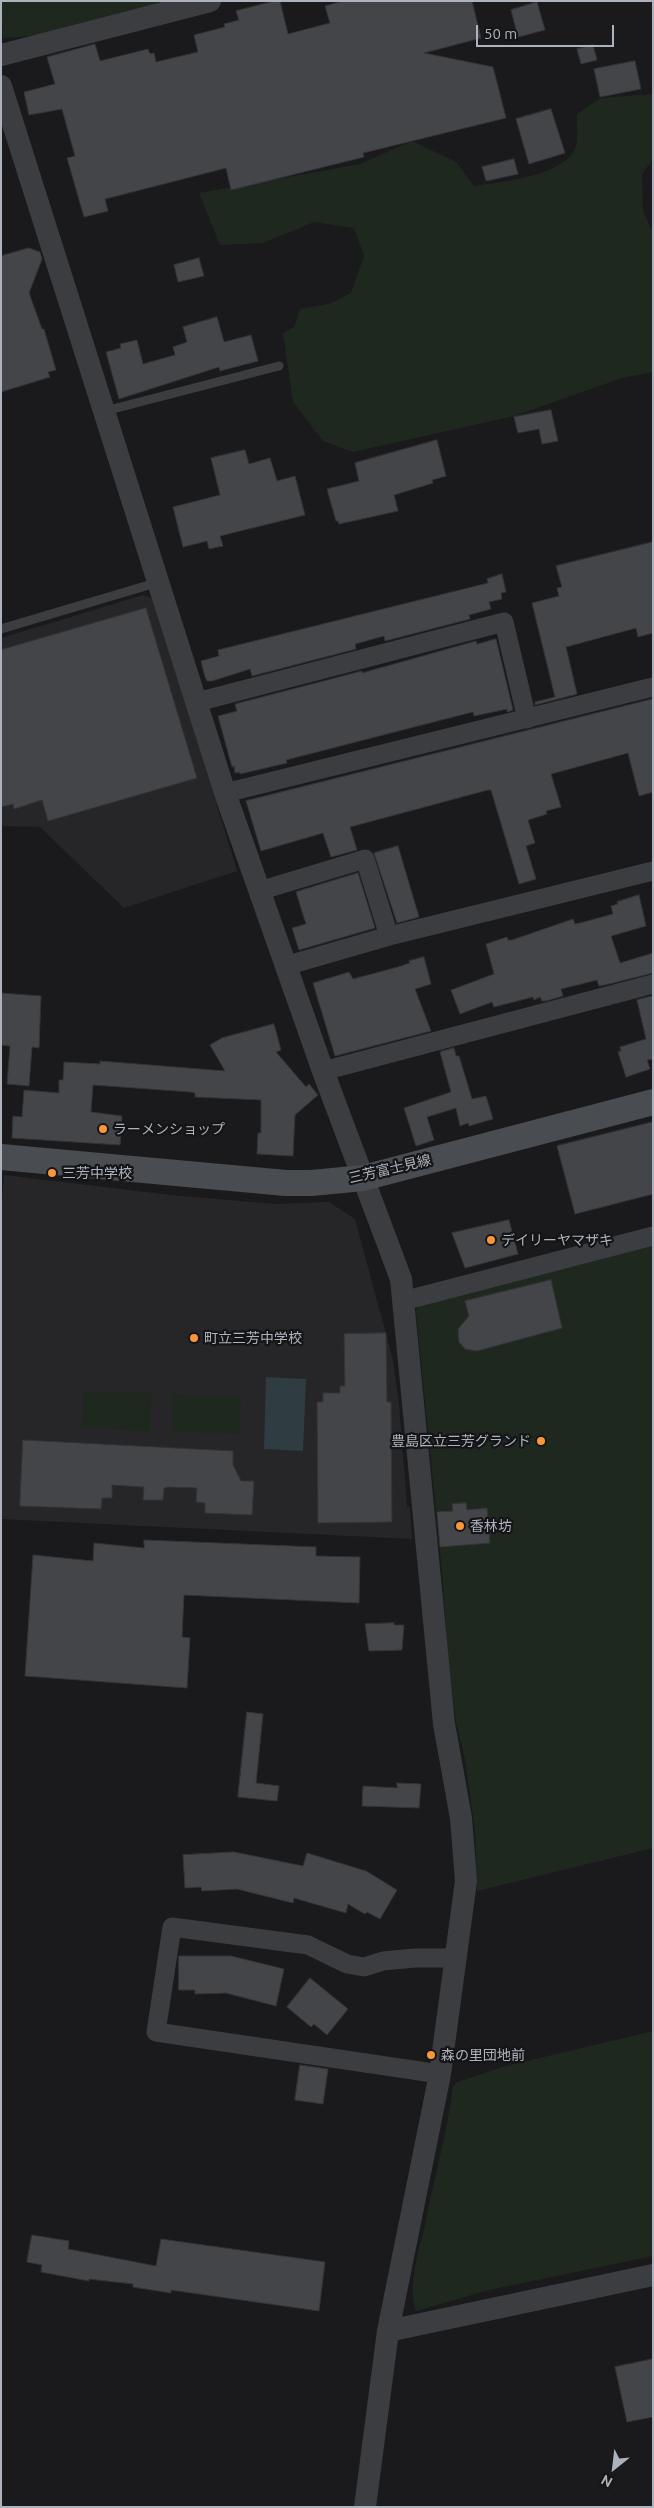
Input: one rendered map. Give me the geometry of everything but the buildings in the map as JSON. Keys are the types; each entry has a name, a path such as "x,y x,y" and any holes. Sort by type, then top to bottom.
{"main road":[{"name":"三芳富士見線","path":"1,1158 286,1183 312,1183 363,1178 653,1102"}],"street":[{"path":"1,55 210,1"},
{"path":"1,86 160,582 225,793 323,1071 401,1279 444,1724 461,1818 466,1881 440,2074 388,2331 365,2507"},
{"path":"197,702 504,622 527,719"},
{"path":"225,793 653,687"},
{"path":"259,892 365,859 389,936"},
{"path":"285,966 389,936 653,871"},
{"path":"323,1071 653,984"},
{"path":"403,1300 653,1236"},
{"path":"440,2074 156,2032 172,1927 308,1945 347,1964 364,1968 383,1961 415,1958 456,1958"},
{"path":"388,2331 653,2275"}],"lane":[{"path":"105,412 279,366"},
{"path":"1,629 160,582"}],"shaded area":[{"path":"1,1 173,1 45,35 3,38"},
{"path":"653,94 653,159 642,174 643,211 653,232 653,372 622,378 514,416 353,452 323,441 293,402 283,333 294,327 300,309 329,304 351,293 364,256 354,228 314,222 263,243 220,245 199,193 360,164 412,141 456,162 474,186 531,176 547,171 570,156 577,142 577,114 601,98"},
{"path":"143,595 154,599 237,871 124,908 40,827 1,826 1,638"},
{"name":"町立三芳中学校","path":"4,1175 171,1195 275,1204 329,1202 355,1219 393,1360 399,1404 407,1507 410,1507 412,1539 1,1519 1,1214"},
{"name":"豊島区立三芳グランド","path":"653,1242 653,1848 477,1891 475,1831 465,1760 456,1722 448,1657 442,1571 416,1311 422,1302"},
{"path":"266,1377 306,1379 303,1451 264,1449"},
{"path":"83,1391 151,1393 150,1431 82,1428"},
{"path":"173,1394 241,1397 240,1434 172,1432"},
{"path":"653,2031 653,2256 489,2290 416,2311 413,2279 444,2139 453,2086 458,2082 502,2067"}],"place":[{"name":"ラーメンショップ","path":"103,1129"},
{"name":"三芳中学校","path":"52,1173"},
{"name":"デイリーヤマザキ","path":"491,1240"},
{"name":"町立三芳中学校","path":"194,1338"},
{"name":"豊島区立三芳グランド","path":"541,1441"},
{"name":"香林坊","path":"460,1526"},
{"name":"森の里団地前","path":"431,2055"}]}
